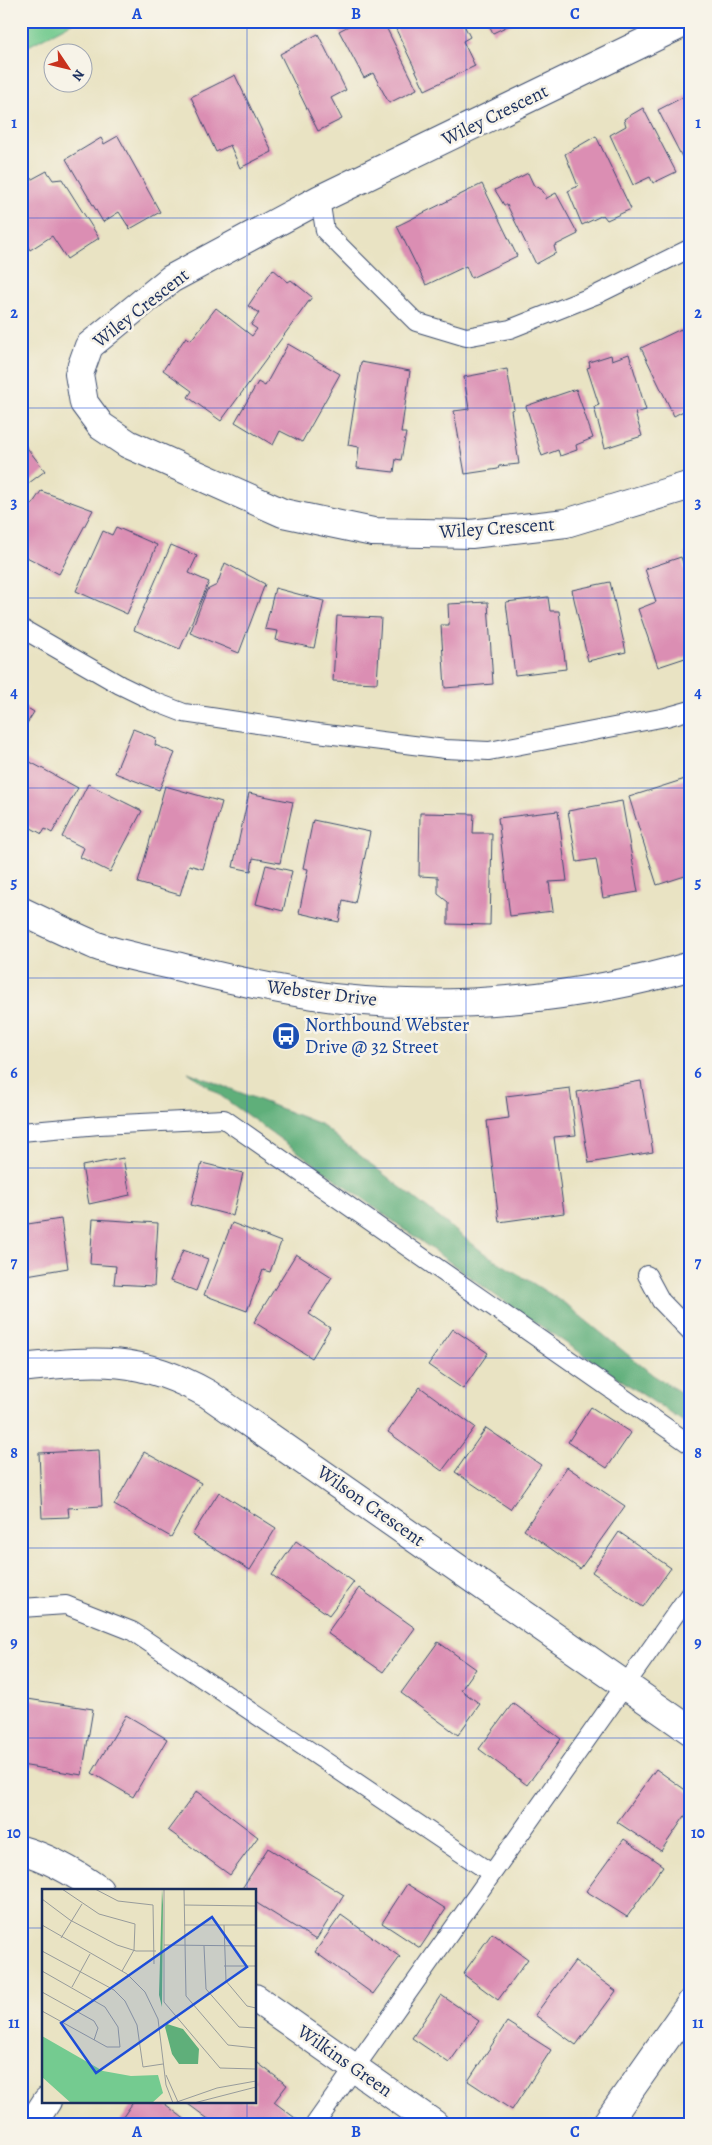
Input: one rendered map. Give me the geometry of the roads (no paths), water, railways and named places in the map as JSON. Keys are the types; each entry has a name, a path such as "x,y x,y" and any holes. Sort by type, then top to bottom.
{"street":[{"name":"Wiley Crescent","path":"688,21 320,199 171,279 89,346 79,374 84,403 101,426 128,444 283,513 373,532 471,534 566,523 691,486"},
{"name":"Webster Drive","path":"21,911 98,946 237,981 343,999 446,1002 499,1001 562,993 654,977 691,966"},
{"name":"Wilson Crescent","path":"21,1368 106,1362 132,1364 182,1380 230,1407 691,1731"},
{"path":"21,1850 38,1855 62,1866 97,1889"},
{"name":"Wilkins Green","path":"256,1999 434,2124"},
{"path":"606,2124 691,2002"},
{"path":"32,2124 46,2102"}],"lane":[{"path":"320,199 325,231 416,322 466,337 518,326 598,294 691,248"},
{"path":"21,628 120,685 184,713 337,736 445,749 489,751 666,717 691,710"},
{"path":"21,1132 99,1125 224,1119 691,1445"},
{"path":"647,1275 661,1301 691,1332"},
{"path":"315,2124 691,1592"},
{"path":"21,1608 66,1605 132,1631 491,1873"}],"place":[{"name":"Northbound Webster Drive @ 32 Street","path":"286,1036"}]}
